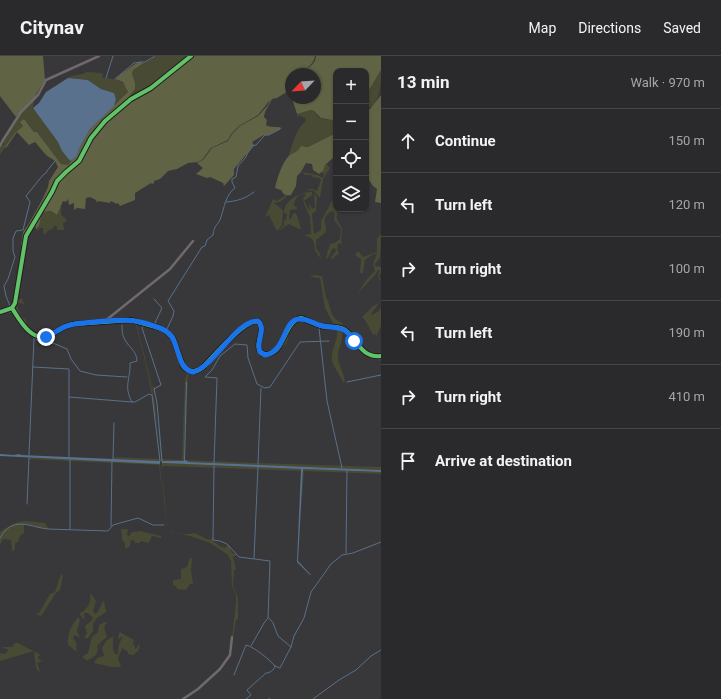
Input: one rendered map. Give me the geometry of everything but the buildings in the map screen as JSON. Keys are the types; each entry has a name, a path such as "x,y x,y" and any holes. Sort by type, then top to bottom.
{"street":[{"path":"0,146 21,112 38,95 46,80 99,56"},
{"path":"0,312 12,308 15,303 26,236 58,181 79,161 91,138 105,121 131,99 151,88 191,56"},
{"path":"105,321 170,269 193,240"},
{"path":"12,308 31,333 40,337 48,336 70,325 105,321 136,320 165,330 173,338 183,366 191,372 202,368 242,328 255,320 260,322 262,327 259,348 260,352 263,354 269,354 277,348 282,342 292,323 301,318 320,326 343,328 365,352 373,356 381,356"},
{"path":"183,699 198,689 220,669 230,655 232,637"}],"green space":[{"path":"0,56 43,56 45,80 34,98 16,117 0,96"},
{"path":"156,56 189,56 149,89 136,94 126,101 135,89 132,74 133,70"},
{"path":"191,56 315,56 312,63 307,68 285,68 285,93 272,99 264,117 267,120 266,125 282,128 268,135 264,135 252,142 254,145 234,169 234,175 224,186 223,183 210,177 207,178 196,174 203,168 197,163 203,160 212,148 228,141 232,134 240,126 258,116 268,105 270,100 258,115 239,126 231,134 228,140 211,148 202,160 188,163 177,169 168,171 160,179 154,181 154,183 151,183 135,193 135,200 120,206 118,203 117,204 111,201 110,203 98,201 97,203 96,200 90,197 86,198 85,209 77,208 74,210 74,203 69,205 68,199 66,202 63,201 57,215 51,211 42,212 39,226 36,229 35,225 32,229 28,243 26,239 28,234 58,181 79,161 91,138 102,124 126,103 148,91"},
{"path":"316,56 381,56 381,70 369,90 369,68 333,68 333,120 321,118 311,110 297,114 294,104 321,104 321,68 307,68 314,63"},
{"path":"140,62 144,63 133,70 132,74 135,89 126,101 102,122 90,138 78,160 56,181 50,194 26,233 23,246 21,245 23,232 42,200 49,181 58,167 55,161 46,155 35,142 29,145 17,132 6,148 5,147 15,133 23,126 20,122 24,119 34,132 37,132 61,164 68,165 73,158 77,156 79,149 90,129 128,92 123,82 115,79"},
{"path":"381,70 379,93 375,103 369,108 369,90"},
{"path":"87,72 102,73 103,78 118,80 124,84 128,92 124,98 114,106 116,99 114,93 101,89 89,80 68,78 62,82 69,77"},
{"path":"381,95 381,203 375,202 377,189 369,180 370,109"},
{"path":"34,100 33,108 70,161 68,165 61,164 37,132 34,132 27,122 15,133 0,155 0,148 4,144 3,140 22,111"},
{"path":"311,110 322,119 333,119 333,134 308,147 304,146 288,157 299,128 306,121 305,118 298,115 299,125 297,114"},
{"path":"333,134 333,158 325,165 323,171 319,174 313,170 312,164 306,163 297,176 296,186 291,195 285,195 281,190 275,188 282,166 286,159 301,146 308,147"},
{"path":"326,163 330,168 323,179 320,198 314,191 305,190 312,189 317,191 321,180 311,175 305,175 302,172 318,175 322,178 324,175 322,172"},
{"path":"312,192 312,195 304,201 310,212 309,205 312,209 315,207 314,193 317,198 316,211 312,214 314,234 321,230 321,221 333,201 333,212 331,211 325,219 326,232 316,240 316,248 321,259 315,251 313,240 304,235 311,234 310,217 304,204 303,198 306,195 304,194 298,196 294,204 297,209 290,210 289,218 291,219 295,213 301,229 289,224 277,232 284,225 284,220 286,220 287,214 284,213 287,204 298,195"},
{"path":"286,195 287,196 280,202 274,203 283,210 282,225 277,231 269,215 265,217 273,199 277,201"},
{"path":"61,204 61,215 67,221 63,223 64,230 57,230 57,226 54,226 53,229 49,230 45,234 43,234 43,228 40,228 38,231 36,229 39,226 42,212 51,211 57,215"},
{"path":"333,212 338,212 337,220 342,228 341,240 343,246 340,243 338,244 337,249 339,254 333,259 331,258 336,252 335,248 332,249 328,258 326,259 330,244 335,243 340,239 341,229 334,220 335,213"},
{"path":"381,234 380,257 375,266 381,267 379,276 381,281 378,276 380,270 378,270 357,294 367,279 375,271 373,264 377,254 373,254 365,260 363,273 360,273 361,259 355,255 358,251 363,257 377,252 377,239"},
{"path":"26,239 28,243 26,244 21,276 21,289 18,296 19,300 22,298 25,304 19,303 17,306 21,316 26,320 27,326 13,308"},
{"path":"315,275 322,276 326,297 331,312 338,321 343,323 341,327 322,326 298,317 302,317 322,325 334,325 325,308 320,278 311,277"},
{"path":"379,303 371,314 372,315 379,311 381,307 381,326 376,337 376,334 373,335 362,317 373,306"},
{"path":"301,319 321,327 336,327 342,329 349,334 355,343 342,330 342,337 338,352 339,364 345,382 343,382 332,361 332,353 337,337 337,329 322,328 298,320"},
{"path":"298,320 291,327 286,344 273,354 266,357 261,355 257,350 260,325 256,322 243,329 231,340 244,326 248,323 258,321 261,325 258,350 262,355 266,356 277,350 289,327 292,323"},
{"path":"86,321 72,325 44,336 67,324"},
{"path":"125,321 136,322 145,357 155,403 158,436 148,373 140,339 135,322"},
{"path":"138,322 154,326 166,331 172,338 178,355 169,335 155,328 139,323 138,326 146,357 137,323"},
{"path":"358,346 373,356 381,357 381,361 363,352"},
{"path":"223,348 205,367 202,369 213,357"},
{"path":"178,355 185,369 189,372 201,369 197,372 188,374 185,460 186,382 184,461 162,461 162,463 301,469 301,471 163,466 163,475 156,403 162,459 182,460 185,380 187,373 178,363"},
{"path":"146,357 153,387 155,387 154,394"},
{"path":"113,457 160,459 160,461 113,459"},
{"path":"29,458 160,461 163,502 159,465 70,462"},
{"path":"185,460 258,463 258,465 189,462"},
{"path":"259,463 381,467 381,470 259,465"},
{"path":"303,469 381,472 381,474 304,471 301,515"},
{"path":"163,475 167,522 164,503"},
{"path":"26,521 45,523 49,529 24,524 24,533 20,536 18,542 15,543 15,549 13,551 11,540 3,539 0,545 0,532 18,522"},
{"path":"121,529 128,529 127,535 129,536 132,532 140,531 161,536 161,538 152,536 149,543 140,541 140,543 135,543 135,541 131,540 130,546 125,548 125,543 122,540"},
{"path":"177,533 194,533 209,540 213,538 213,541 221,547 225,548 228,545 230,546 232,553 237,555 233,557 236,569 234,570 233,585 238,598 238,619 236,620 230,656 236,602 236,595 232,585 231,561 227,554 210,543"},
{"path":"191,558 193,584 190,584 186,590 177,589 176,586 173,585 173,580 181,579 181,569 187,567"},
{"path":"61,574 63,576 60,590 56,593 41,616 35,614 39,613 50,594 55,592"},
{"path":"90,592 96,601 93,611 95,614 103,601 106,612 97,618 93,624 93,631 88,638 84,638 87,633 85,626 93,618 88,613 84,613 85,620 79,614 89,605"},
{"path":"78,617 80,620 77,631 80,638 75,635 73,638 77,644 77,652 68,645 68,637 73,624"},
{"path":"105,622 107,623 104,626 107,638 97,646 98,650 95,656 88,661 82,657 88,653 92,637 98,632 99,625"},
{"path":"120,632 134,640 133,644 135,649 139,644 140,646 138,651 133,655 128,654 128,652 122,648 118,658 121,667 111,667 94,663 97,658 104,656 102,648 106,641 113,636 113,650 115,654 118,654 119,644 123,636 119,639 118,636"},
{"path":"15,643 34,651 0,661 0,653 5,654 9,650 1,647 12,647"},
{"path":"34,651 41,655 38,656 38,659 42,661 37,663 40,671 38,671 36,667"}],"water":[{"path":"68,78 88,80 101,89 114,93 116,99 114,106 90,129 79,149 77,156 70,161 33,108 39,103 46,92"},
{"path":"186,382 185,460 189,462 381,470 381,472 303,469 298,561 311,575 297,562 301,469 162,463 162,461 184,461"},
{"path":"0,454 160,461 160,464 0,456"}],"waterway":[{"path":"106,78 113,56"},
{"path":"115,79 134,63 145,62 155,56"},
{"path":"154,299 162,308 154,325 167,329 174,311 168,301 202,247 205,246 207,240 213,235 214,229 220,220 227,197 235,188 232,179 236,177 238,166 253,146 256,145 265,135 269,135 280,129"},
{"path":"0,310 10,306 4,286 8,279 15,257 13,251 13,238 16,231 23,230 30,202 26,196 55,161"},
{"path":"226,202 241,199 254,192"},
{"path":"0,314 8,311 13,313"},
{"path":"16,317 25,329 39,342 44,344 53,343 67,349 71,359 80,371 96,375 127,377"},
{"path":"122,325 123,336 136,354 137,358 137,361 130,363 128,387 129,396 132,402 135,402 149,394 152,395 160,461"},
{"path":"153,327 144,325 142,328 161,385 154,389 157,403 162,461"},
{"path":"319,328 327,401 342,468"},
{"path":"29,455 34,338"},
{"path":"214,463 217,378 205,377 212,370 220,356 235,344 247,345 248,358 257,384 265,388 270,387 300,342 329,341"},
{"path":"33,367 69,369 69,457"},
{"path":"347,382 381,375"},
{"path":"258,465 261,388"},
{"path":"69,397 132,402"},
{"path":"113,459 114,423"},
{"path":"27,504 29,458"},
{"path":"70,459 70,529"},
{"path":"111,526 112,461"},
{"path":"214,466 213,540 227,544 239,557 270,561 268,618 251,646"},
{"path":"254,558 258,467"},
{"path":"346,553 347,470"},
{"path":"0,538 10,527 22,524 48,529 108,531 113,525 138,518 153,525 164,525"},
{"path":"275,666 280,668 291,647 294,636 304,618 311,592 331,564 342,555 353,553 381,542"},
{"path":"269,618 273,623 278,636 291,647"},
{"path":"234,675 246,645 253,648 275,666 272,671 266,673 247,690 251,695 246,699"},
{"path":"313,699 339,680 356,670 371,656 381,650"}],"cycle path":[{"path":"12,308 15,303 26,236 57,181 79,161 91,138 105,121 131,99 151,88 191,56"},
{"path":"0,312 12,308 27,329 37,336 43,337 73,324 131,320 160,328 173,338 183,366 192,372 202,368 245,326 252,322 258,321 261,325 259,347 263,354 276,350 290,326 301,318 321,326 342,328 368,354 381,356"}],"route":[{"path":"46,337 64,327 73,324 116,320 136,320 160,328 169,333 173,338 183,366 187,370 193,372 202,368 235,334 255,320 260,322 262,327 259,351 265,355 270,354 278,347 282,342 289,326 293,321 301,318 320,326 334,326 346,330 354,341"}]}
